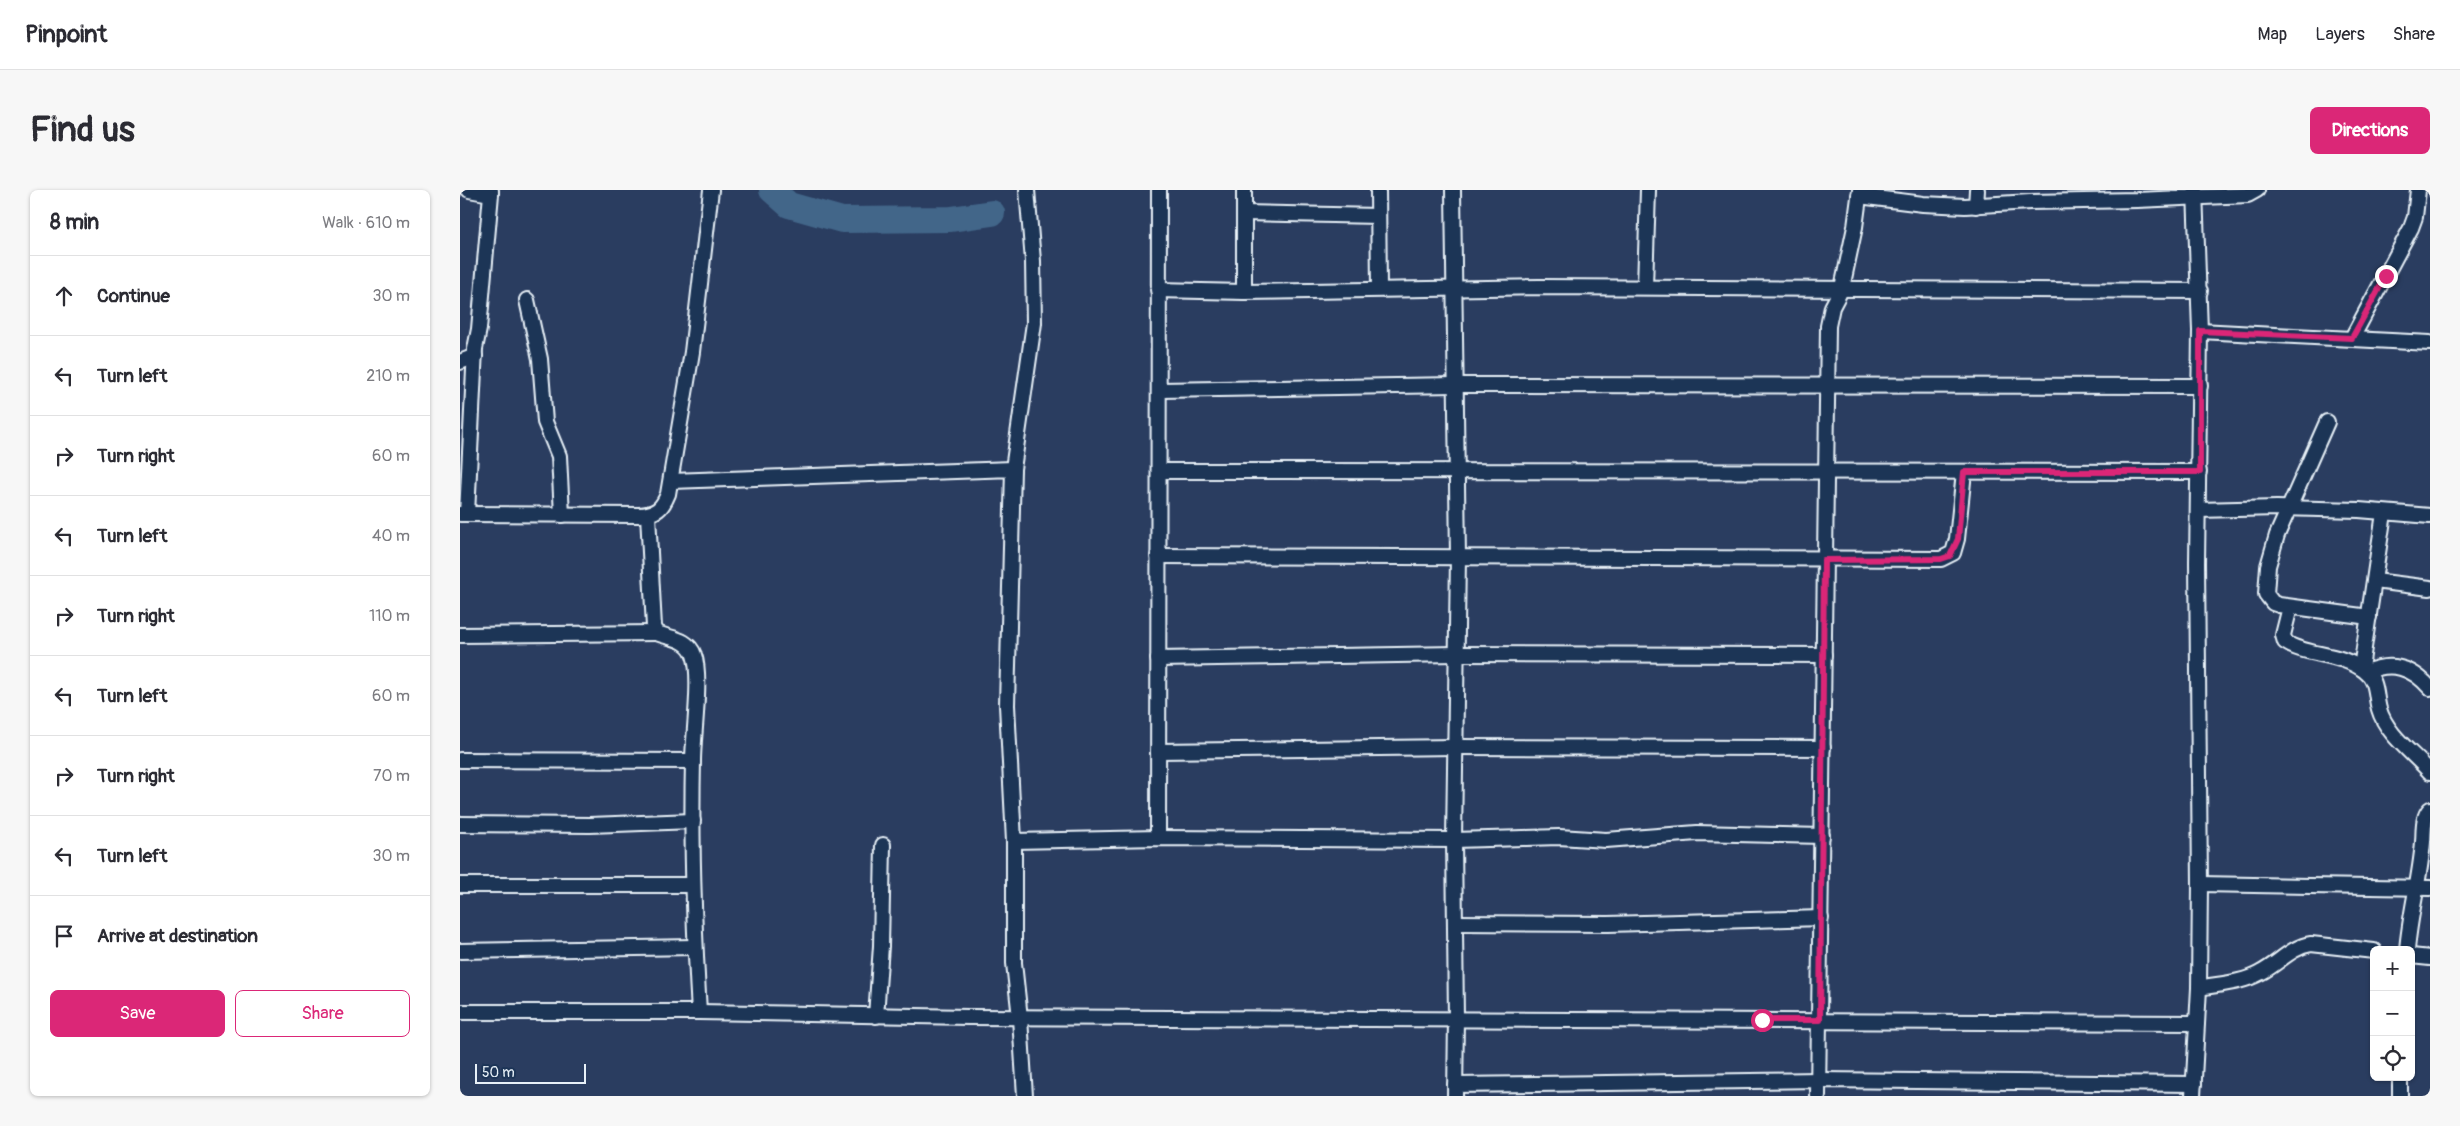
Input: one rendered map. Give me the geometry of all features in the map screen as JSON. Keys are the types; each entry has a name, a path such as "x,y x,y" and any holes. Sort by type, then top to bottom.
{"street":[{"path":"469,190 491,192 474,356 474,416 464,514 562,515 648,515 657,512 664,505 671,481 697,322 711,190"},
{"path":"1158,838 1159,190"},
{"path":"1244,190 1244,292"},
{"path":"1378,190 1379,289"},
{"path":"1452,190 1455,470 1458,557 1454,840 1455,1091 1819,1080 2194,1090 2199,988 2200,884 2198,510 2200,472 2200,291 2195,194"},
{"path":"1645,287 1648,190"},
{"path":"1976,206 1977,190"},
{"path":"1818,1096 1828,326 1832,307 1842,288 1860,192 1923,204 1976,206 2195,194 2248,195 2257,190"},
{"path":"2352,338 2411,228 2415,217 2418,190"},
{"path":"1025,1096 1014,963 1014,841 1007,706 1012,469 1034,323 1030,218 1027,192"},
{"path":"1244,214 1378,216"},
{"path":"1158,290 1244,292 1454,287 1645,287 2200,291"},
{"path":"527,300 540,358 545,422 559,456 562,515"},
{"path":"2200,331 2430,343"},
{"path":"460,362 474,356"},
{"path":"1160,390 1454,385 2200,386"},
{"path":"2327,422 2272,552 2265,587 2268,598 2273,603 2290,607 2369,617"},
{"path":"671,481 1012,469"},
{"path":"1159,471 2200,472"},
{"path":"1158,556 1941,559 1950,556 1958,539 1964,472"},
{"path":"2198,510 2290,508 2359,510 2430,516"},
{"path":"2364,670 2369,617 2384,513"},
{"path":"648,515 652,618 657,633"},
{"path":"2375,582 2430,588"},
{"path":"2290,607 2283,635 2285,642 2337,657 2364,670 2374,683 2379,709 2386,723 2430,772"},
{"path":"460,635 657,633 686,643 694,655 697,672 693,761 693,885 698,1012"},
{"path":"1158,659 1456,654 1824,655"},
{"path":"2364,670 2379,666 2399,666 2411,670 2430,688"},
{"path":"1158,751 1456,747 1823,748"},
{"path":"460,760 693,761"},
{"path":"2408,946 2423,888 2425,818 2430,809"},
{"path":"460,824 590,825 693,821"},
{"path":"1014,841 1158,838 1454,840 1560,837 1613,840 1697,833 1822,836"},
{"path":"876,1016 881,946 883,845"},
{"path":"460,884 693,885"},
{"path":"2200,884 2423,888"},
{"path":"1455,923 1608,924 1820,918"},
{"path":"2199,988 2237,981 2258,974 2302,945 2311,944 2370,951"},
{"path":"460,951 695,947"},
{"path":"2415,956 2430,958"},
{"path":"460,1012 698,1012 1020,1018 1456,1018 2197,1023"},
{"path":"2400,1081 2400,1096"}],"waterway":[{"path":"772,190 789,205 842,220 951,219 992,213"}],"route":[{"path":"1762,1020 1820,1020 1824,560 1941,559 1950,556 1958,539 1964,472 2200,472 2200,331 2352,338 2386,276"}]}
